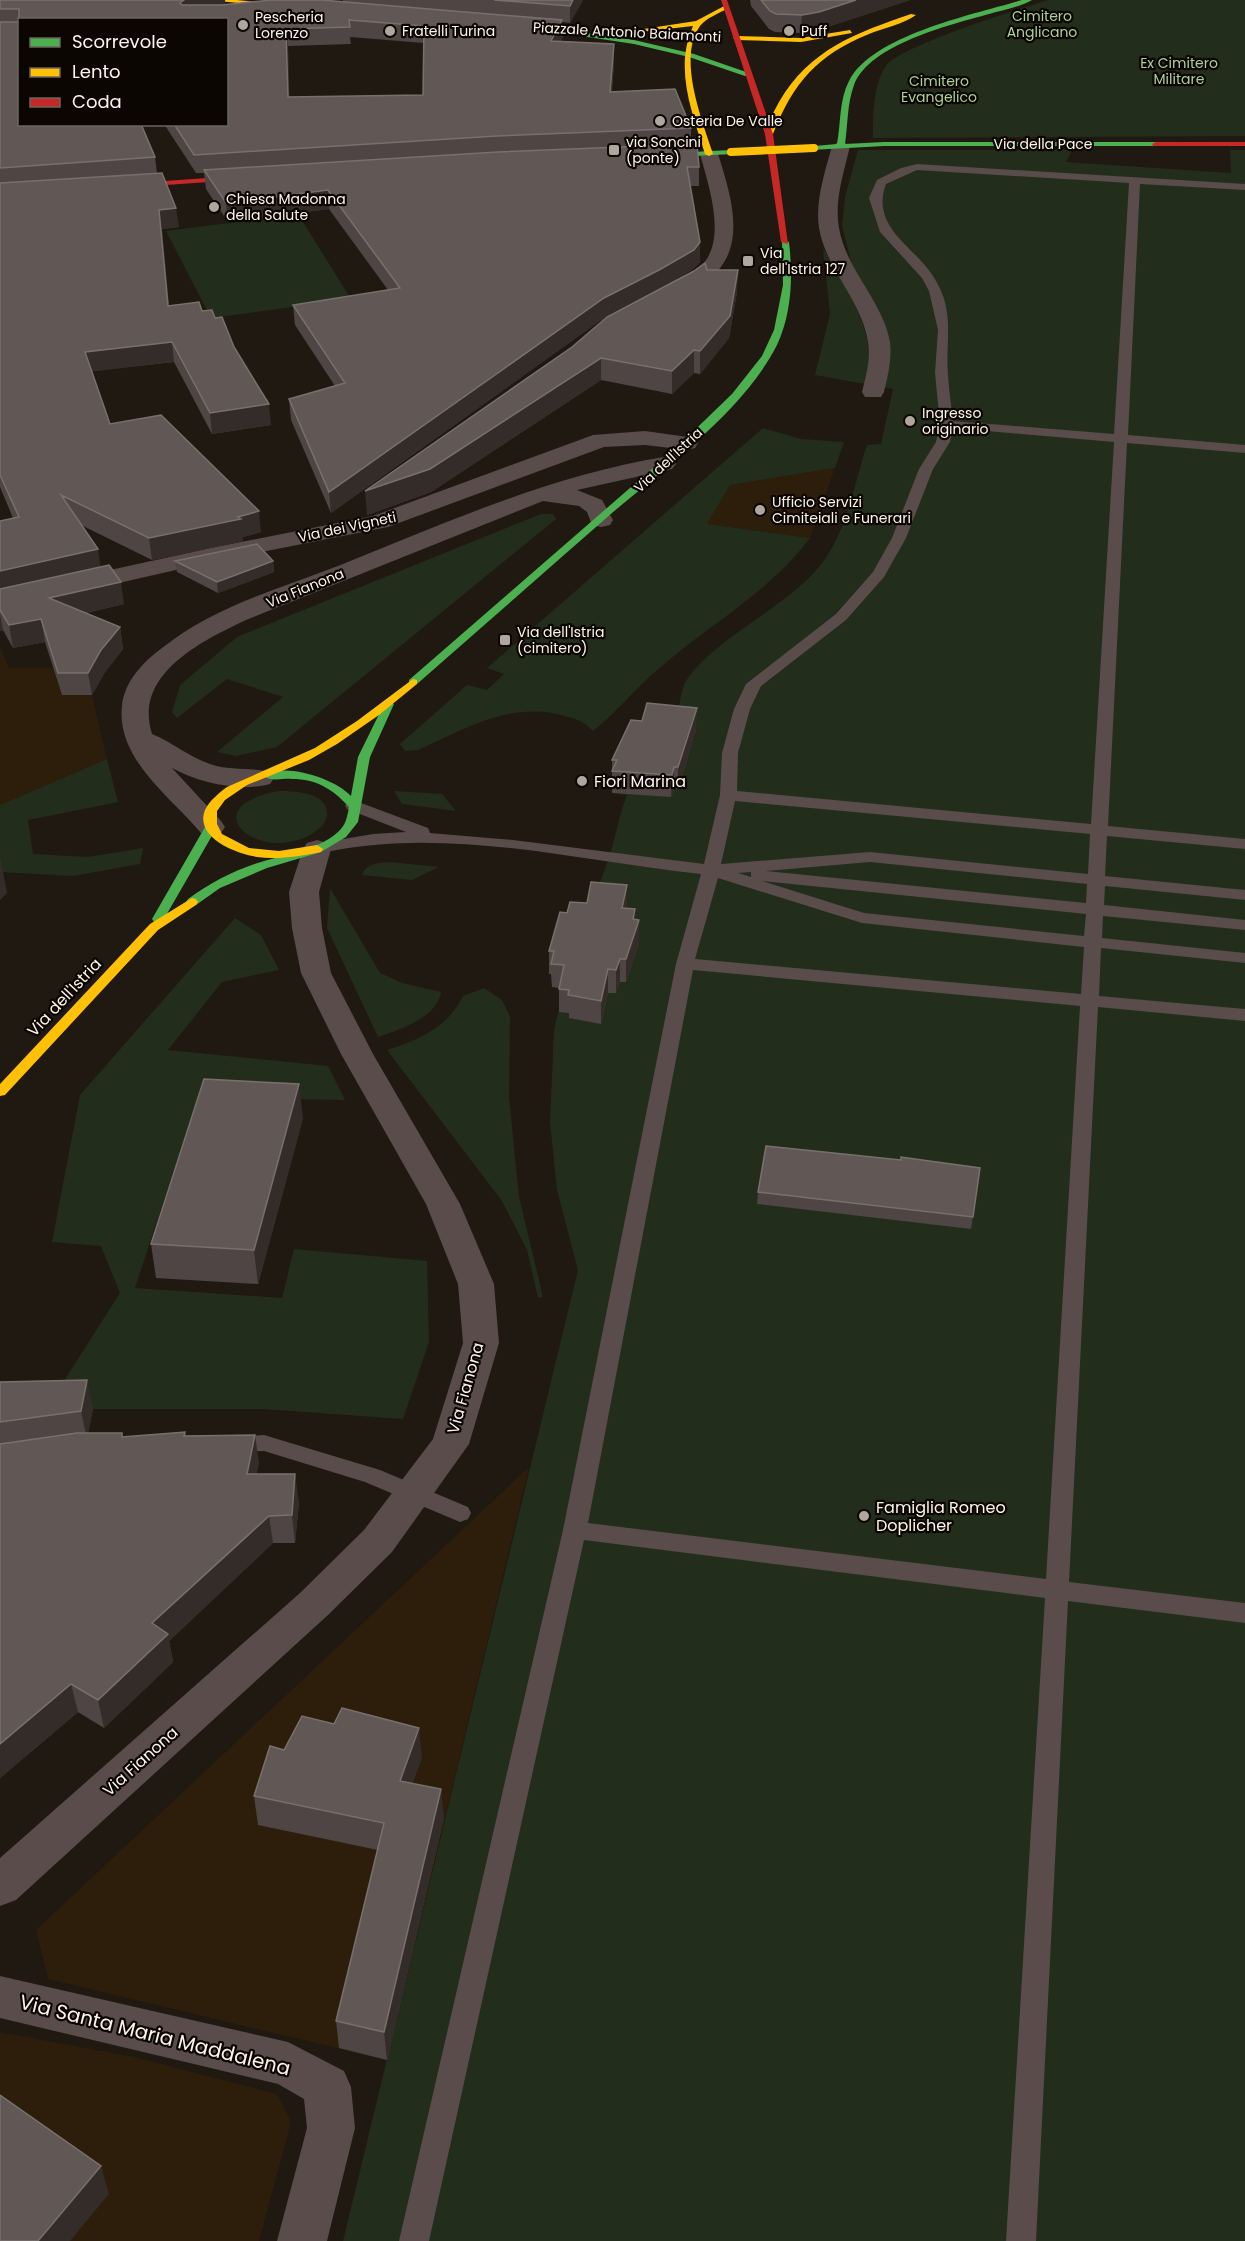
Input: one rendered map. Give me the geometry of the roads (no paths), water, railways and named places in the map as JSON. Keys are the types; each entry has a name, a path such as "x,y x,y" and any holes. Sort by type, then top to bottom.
{"main road":[{"path":"211,0 302,7"},
{"path":"841,146 849,89 856,73 866,61 897,43 1029,0"},
{"path":"709,154 686,68 687,52 689,36 698,24 725,4"},
{"name":"Piazzale Antonio Baiamonti","path":"725,4 731,38 753,70 769,134"},
{"name":"Piazzale Antonio Baiamonti","path":"731,38 787,41 830,38 927,10 852,38 810,65 790,86 769,134"},
{"path":"513,25 644,30 698,24"},
{"path":"513,25 601,33 687,52 753,70"},
{"name":"Piazzale Antonio Baiamonti","path":"513,25 707,37"},
{"path":"780,53 830,38"},
{"name":"Via dell'Istria","path":"317,849 254,855 225,843 211,827 209,818 219,799 230,790 306,757 390,702 687,443 739,391 766,354 782,319 787,286 787,253 769,134"},
{"name":"Via della Pace","path":"633,157 841,146 1245,144"},
{"path":"105,188 268,176"},
{"name":"Via dell'Istria","path":"0,1092 154,927 216,885 263,865 317,849 342,835 352,822 353,805 364,757 390,702"},
{"name":"Via dell'Istria","path":"260,778 292,775 312,777 340,789 353,805"},
{"name":"Via dell'Istria","path":"154,927 211,827"}],"street":[{"path":"214,17 302,7"},
{"path":"841,146 830,198 829,227 838,253 878,334 880,365 873,392"},
{"path":"651,303 696,279 713,265 722,248 722,197 709,154"},
{"name":"Via dei Vigneti","path":"1,602 211,555 379,522 601,440 645,438 687,443"},
{"name":"Via Fianona","path":"211,827 162,775 141,738 135,709 140,687 153,669 206,630 256,607 573,482 618,471 664,464"},
{"name":"Via Fianona","path":"535,496 576,497 591,502 599,509 601,520"},
{"path":"321,533 360,506"},
{"path":"141,738 178,762 205,773 233,779 260,778"},
{"name":"Via Fianona","path":"0,1886 314,1604 378,1542 450,1444 481,1343 476,1284 443,1204 357,1054 316,973 307,928 304,891 317,849"},
{"name":"Via Santa Maria Maddalena","path":"0,1997 288,2064 327,2087 331,2128 302,2241"}],"lane":[{"path":"414,2241 575,1530 685,964 711,870 728,795 730,753 742,709 754,684 841,617 879,574 899,538 926,469 943,442 947,424 940,373 944,330 935,291 927,276 886,232 875,198 881,182 904,170 918,167 1245,188"},
{"path":"1021,2241 1135,180"},
{"path":"947,424 1245,448"},
{"path":"728,795 1245,844"},
{"path":"353,805 378,817 442,837"},
{"path":"317,849 362,840 442,837 610,855 711,870 1245,925"},
{"path":"711,870 870,857 1245,895"},
{"path":"711,870 862,918 1245,958"},
{"path":"685,964 1245,1016"},
{"path":"204,1444 264,1443 372,1476 460,1513"},
{"path":"575,1530 1245,1613"}],"place":[{"name":"Pescheria Lorenzo","path":"243,25"},
{"name":"Fratelli Turina","path":"390,31"},
{"name":"Puff","path":"789,31"},
{"name":"Osteria De Valle","path":"660,121"},
{"name":"via Soncini (ponte)","path":"614,150"},
{"name":"Chiesa Madonna della Salute","path":"214,207"},
{"name":"Via dell'Istria 127","path":"748,261"},
{"name":"Ingresso originario","path":"910,421"},
{"name":"Ufficio Servizi Cimiteiali e Funerari","path":"760,510"},
{"name":"Via dell'Istria (cimitero)","path":"505,640"},
{"name":"Fiori Marina","path":"582,781"},
{"name":"Famiglia Romeo Doplicher","path":"864,1516"}],"park label":[{"name":"Cimitero Anglicano","path":"1042,24"},
{"name":"Ex Cimitero Militare","path":"1179,72"},
{"name":"Cimitero Evangelico","path":"939,90"}]}
